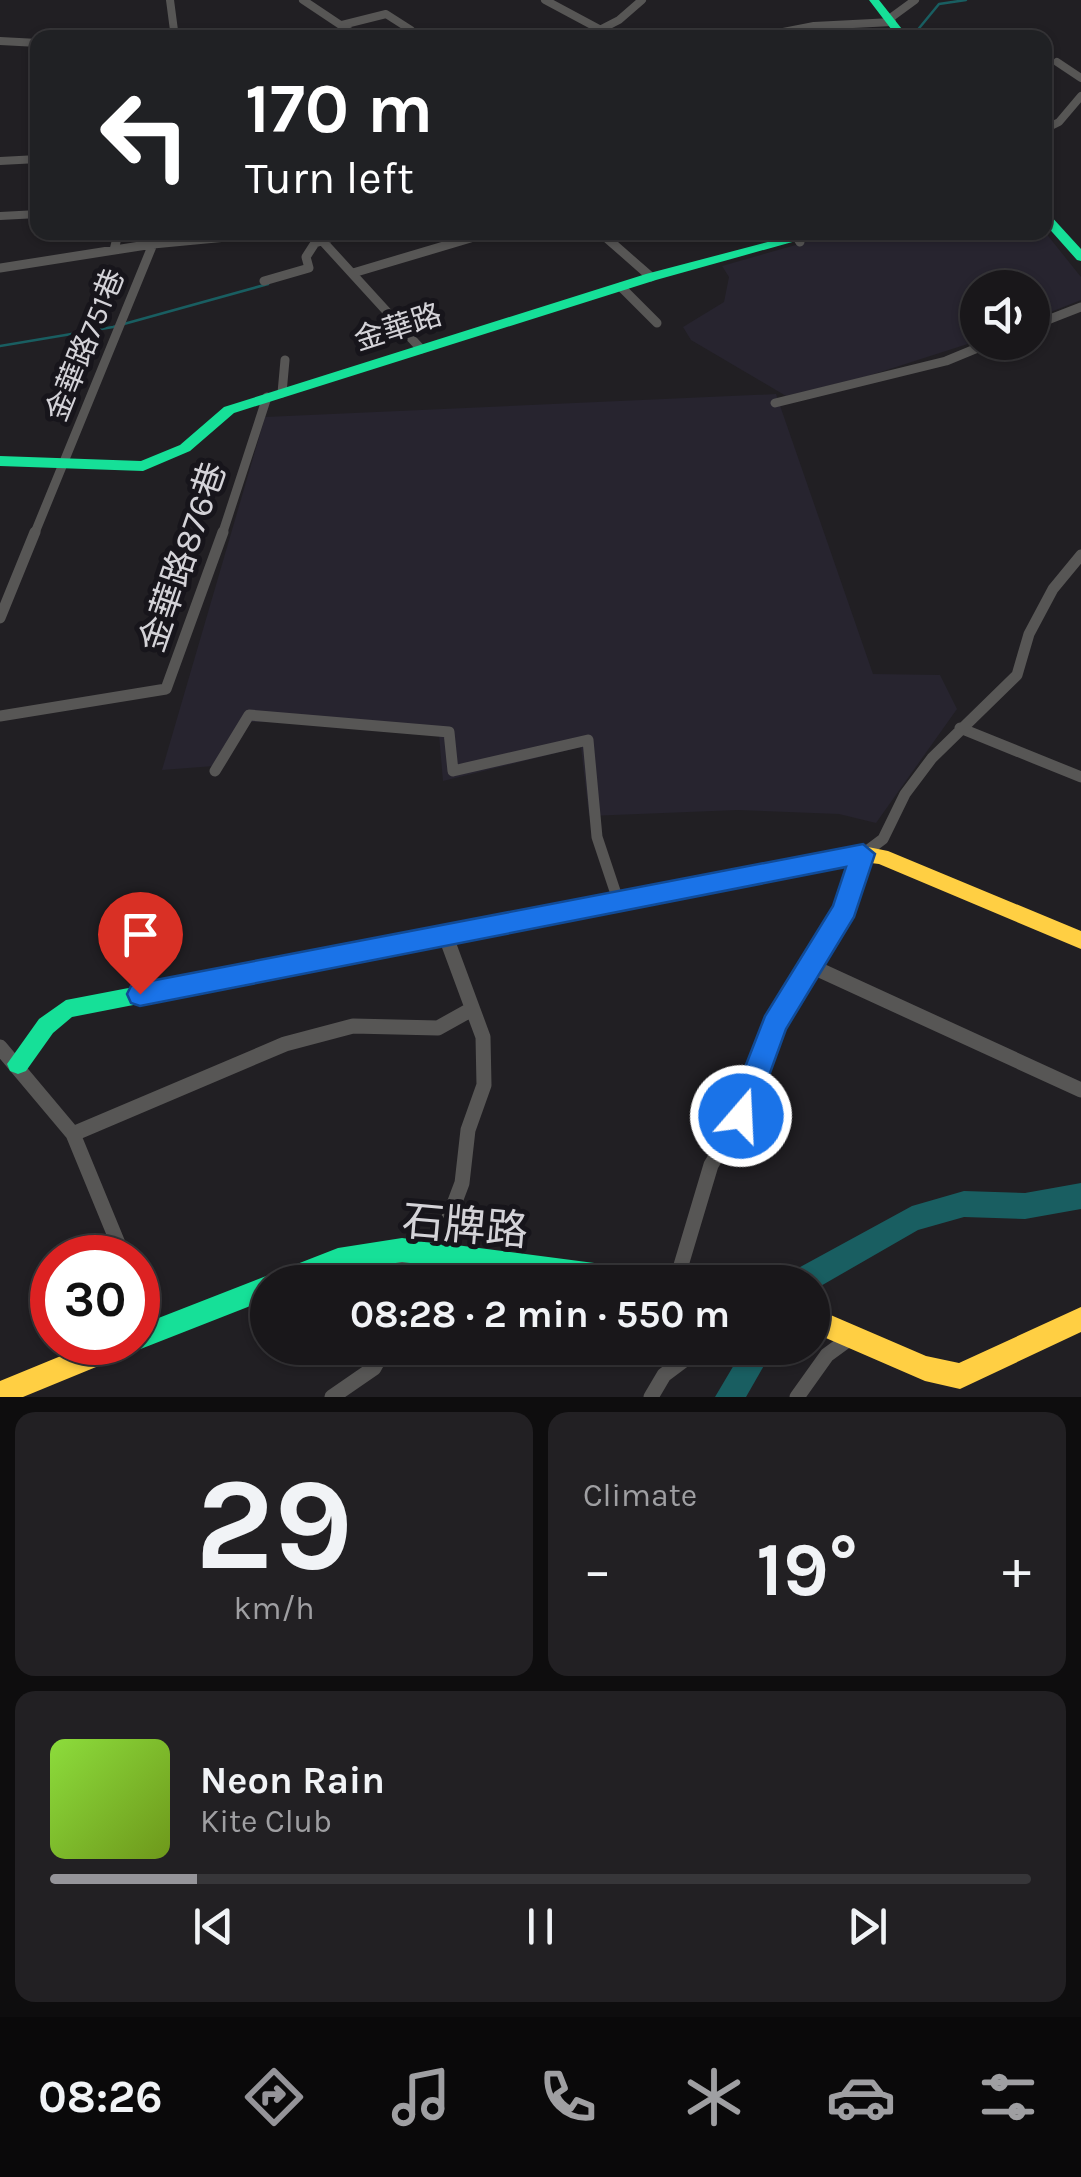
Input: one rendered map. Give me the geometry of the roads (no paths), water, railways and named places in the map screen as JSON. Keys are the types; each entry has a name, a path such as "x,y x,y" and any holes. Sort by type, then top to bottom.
{"street":[{"path":"170,0 175,30"},
{"path":"302,0 349,30"},
{"path":"545,0 600,30 642,0"},
{"path":"874,0 895,26"},
{"path":"895,26 915,0"},
{"path":"342,25 386,14 411,30"},
{"path":"793,30 814,26 895,26"},
{"path":"0,41 30,43"},
{"path":"1057,62 1081,78"},
{"path":"1052,125 1081,96"},
{"path":"0,161 30,159"},
{"path":"0,216 30,214"},
{"path":"1052,225 1081,257"},
{"path":"114,250 116,240"},
{"path":"0,268 193,240"},
{"path":"264,281 309,268 306,257 315,244 330,240"},
{"path":"352,273 462,240"},
{"path":"609,240 652,278"},
{"name":"金華路","path":"0,461 111,468 160,460 186,448 220,415 274,395 621,286 786,240"},
{"path":"326,242 421,348"},
{"name":"金華路751巷","path":"0,618 153,244"},
{"path":"621,286 657,323"},
{"path":"1050,319 1081,307"},
{"path":"775,403 960,355"},
{"path":"274,395 285,360"},
{"name":"金華路876巷","path":"0,716 166,689 198,606 205,574 274,395"},
{"path":"681,1265 711,1165 741,1116 783,1005 813,967 845,910 863,854 882,839 904,794 960,728 1016,675 1029,634 1053,589 1081,555"},
{"path":"214,771 248,716 336,719 450,732 453,771 588,740 597,837 618,900"},
{"path":"960,728 1081,777"},
{"path":"18,1064 46,1026 66,1009 863,854 881,856 1081,940"},
{"path":"436,1252 462,1184 468,1130 484,1085 482,1037 446,937"},
{"path":"813,967 1081,1090"},
{"path":"74,1134 285,1044 352,1026 438,1028 472,1010"},
{"path":"0,1047 74,1134 115,1235"},
{"path":"402,1250 403,1265"},
{"name":"石牌路","path":"325,1265 402,1250 528,1265"},
{"path":"160,1329 250,1294"},
{"path":"830,1326 924,1368 960,1376 1081,1319"},
{"path":"797,1397 827,1355 853,1336"},
{"path":"0,1394 70,1365"},
{"path":"332,1397 376,1365"},
{"path":"651,1397 664,1375 677,1365"}],"waterway":[{"path":"918,30 939,4 966,0"},
{"path":"0,346 113,327 268,284"},
{"path":"830,1266 912,1219 964,1204 1025,1206 1081,1196"},
{"path":"729,1397 749,1365"}]}
